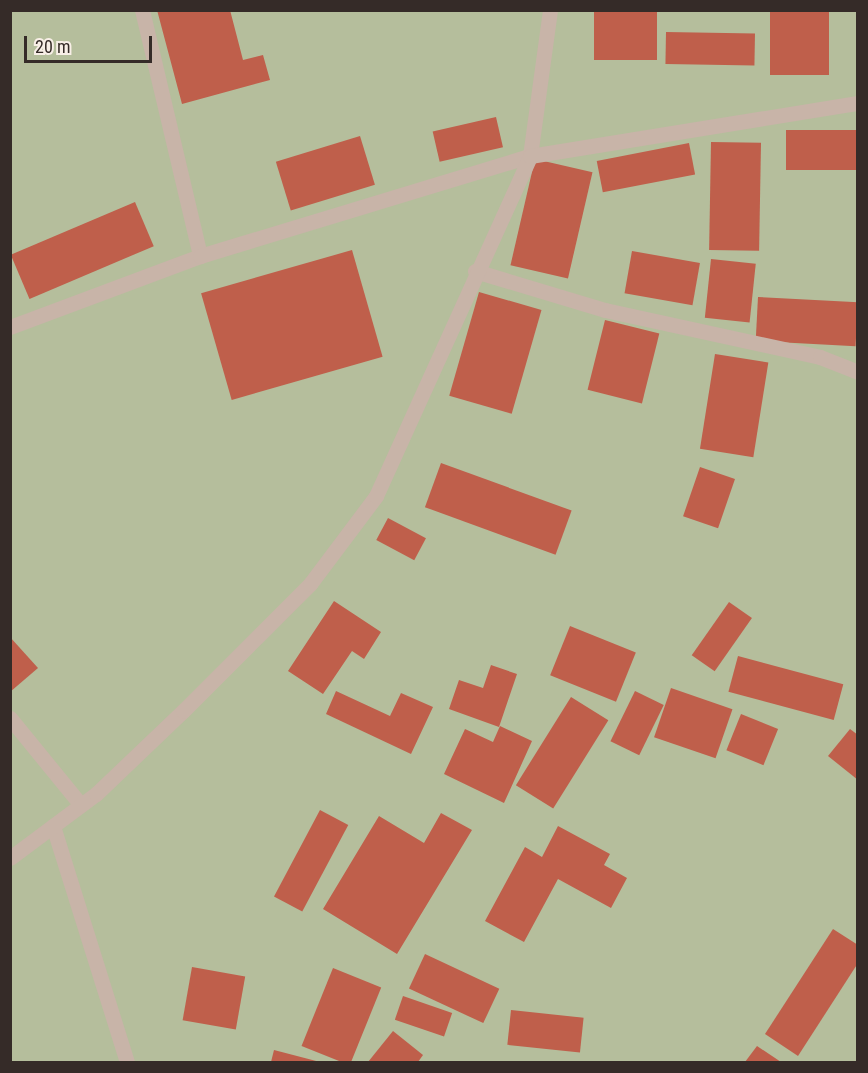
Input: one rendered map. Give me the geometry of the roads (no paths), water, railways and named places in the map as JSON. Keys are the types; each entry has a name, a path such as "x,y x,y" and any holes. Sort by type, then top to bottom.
{"street":[{"path":"141,10 200,256"},
{"path":"10,858 81,805 310,584 376,496 475,271 530,156 549,10"},
{"path":"10,327 200,256 530,156 858,103"},
{"path":"475,271 605,310 820,357 858,372"},
{"path":"10,718 81,805"},
{"path":"53,826 127,1062"}]}
